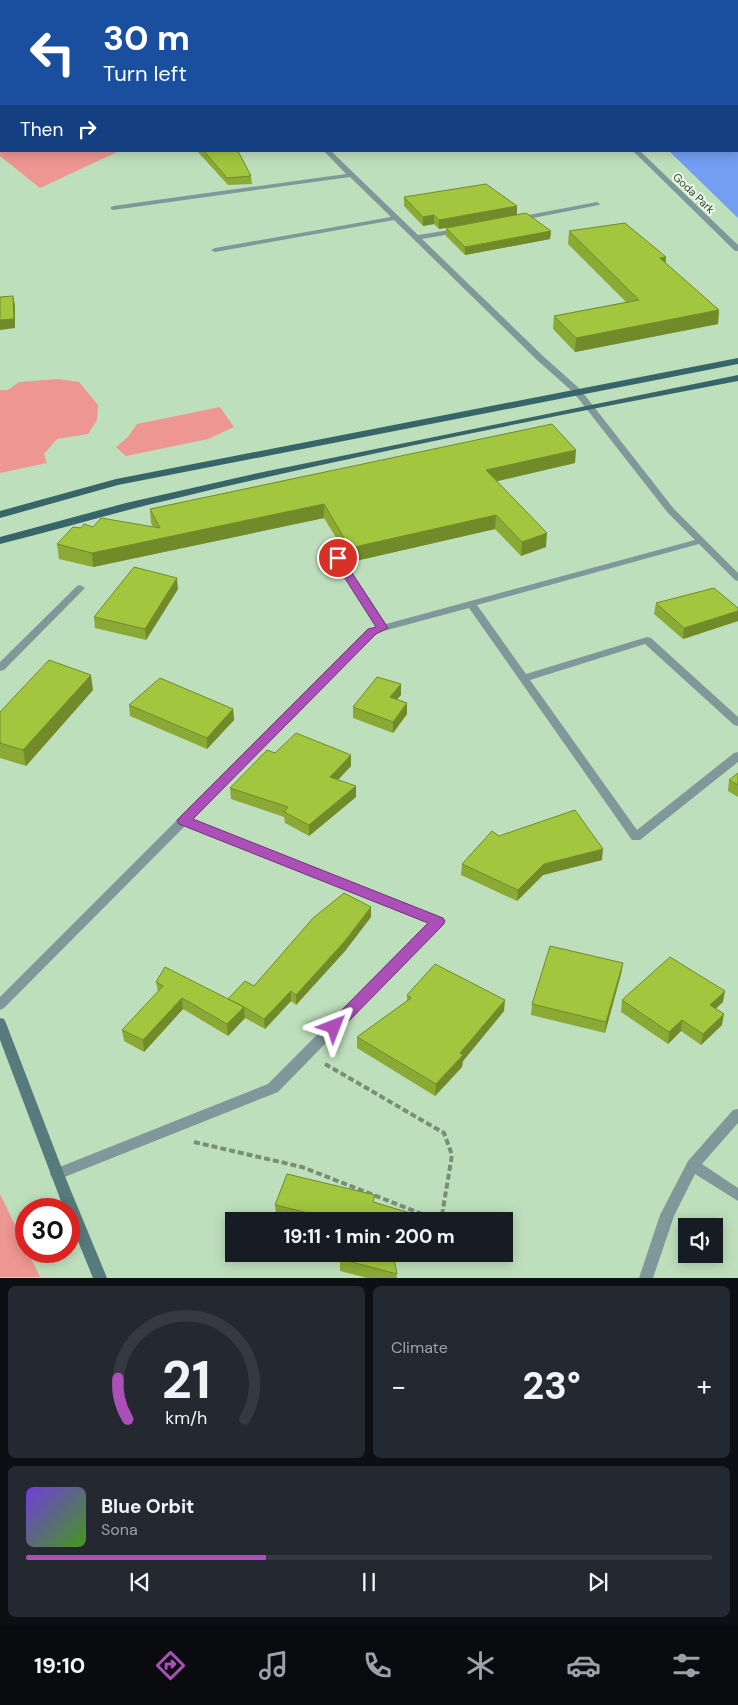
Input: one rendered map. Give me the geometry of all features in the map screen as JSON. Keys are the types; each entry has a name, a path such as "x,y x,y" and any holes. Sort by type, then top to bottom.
{"main road":[{"path":"0,515 116,482 738,361"},
{"path":"0,541 60,523 209,486 589,406 738,378"},
{"path":"0,1023 57,1174 100,1278"}],"street":[{"path":"328,152 577,392 671,511 738,578"},
{"name":"Goda Park","path":"637,152 738,249"},
{"path":"113,208 351,175"},
{"path":"512,220 598,204"},
{"path":"215,250 395,218"},
{"path":"416,238 464,229"},
{"path":"0,1005 372,631 701,541"},
{"path":"338,558 382,628"},
{"path":"0,668 80,588"},
{"path":"472,604 636,837 738,756"},
{"path":"524,678 647,640 738,722"},
{"path":"57,1174 273,1088 438,921 184,820"},
{"path":"646,1278 667,1215 693,1165 738,1114"},
{"path":"693,1165 738,1195"}],"path":[{"path":"308,1054 444,1133 452,1154 442,1212"},
{"path":"162,1132 204,1145 302,1167 417,1212"}],"shaded area":[{"path":"0,152 117,152 40,188 0,156"},
{"path":"59,379 79,382 98,405 97,420 88,434 57,439 44,454 47,463 0,473 0,390 8,390 19,382"},
{"path":"220,407 234,427 208,439 126,456 116,447 128,437 137,424"},
{"path":"0,1194 15,1225 15,1263 33,1263 40,1277 0,1277"}],"water":[{"path":"670,152 738,152 738,218"}],"building":[{"path":"205,152 239,152 251,176 227,178"},
{"path":"486,184 517,206 439,220 434,215 423,217 404,197"},
{"path":"526,213 551,231 465,247 446,228"},
{"path":"625,223 666,257 660,258 719,310 576,338 554,316 639,300 569,231"},
{"path":"13,296 14,319 0,320 0,297"},
{"path":"552,424 576,450 486,470 547,533 522,542 496,515 350,548 324,504 92,553 57,544 73,527 81,528 84,524 93,527 101,518 160,528 150,509"},
{"path":"134,567 177,578 145,629 94,617"},
{"path":"714,588 738,608 738,611 684,628 656,603"},
{"path":"49,660 91,675 23,750 0,743 0,712"},
{"path":"377,677 401,684 390,697 407,703 393,722 353,707"},
{"path":"160,678 233,709 207,738 129,705"},
{"path":"296,733 351,755 330,777 356,786 309,825 284,812 288,807 230,788 267,750 275,753"},
{"path":"738,773 738,785 729,780"},
{"path":"575,810 603,849 544,864 518,890 462,864 492,831 499,836"},
{"path":"344,893 371,907 345,941 296,995 291,991 264,1019 228,999 245,981 254,986 313,918"},
{"path":"550,946 623,963 606,1022 532,1004"},
{"path":"670,957 725,991 710,1005 724,1014 703,1034 682,1020 669,1032 622,1000"},
{"path":"435,964 505,1000 460,1053 463,1055 436,1084 357,1037 411,998 407,995"},
{"path":"165,967 244,1007 227,1024 182,998 143,1040 122,1030 163,986 156,982"},
{"path":"287,1174 375,1195 373,1202 407,1212 304,1212 275,1205"},
{"path":"351,1262 395,1262 397,1274"}],"route":[{"path":"334,1027 438,921 184,820 372,631 382,628 338,558"}]}
